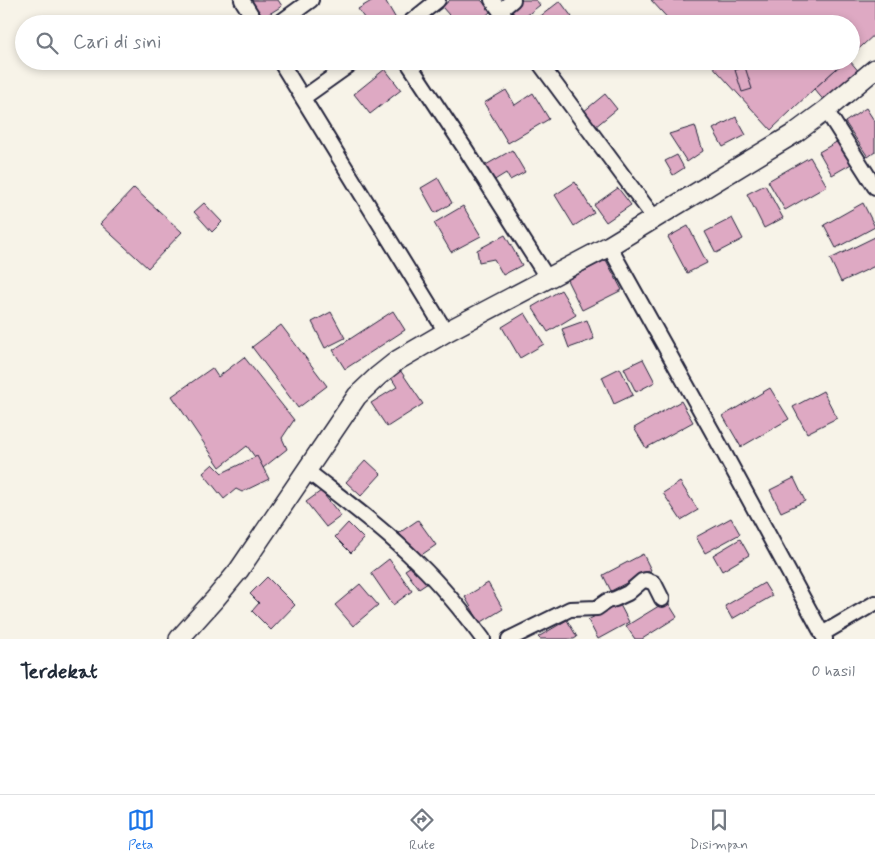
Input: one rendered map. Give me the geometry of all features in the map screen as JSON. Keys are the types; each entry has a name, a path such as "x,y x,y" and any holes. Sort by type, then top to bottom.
{"main road":[{"path":"179,639 215,600 239,570 357,396 378,376 398,360 446,332 548,279 655,219 794,133 826,110 875,69"}],"street":[{"path":"242,0 251,15"},
{"path":"290,15 311,0"},
{"path":"419,15 438,0"},
{"path":"496,5 513,0"},
{"path":"286,70 446,332"},
{"path":"303,98 342,70"},
{"path":"412,70 466,150 548,279"},
{"path":"545,70 655,219"},
{"path":"826,110 875,187"},
{"path":"609,246 824,637 875,603"},
{"path":"306,470 382,530 418,562 450,595 482,639"},
{"path":"510,639 570,609 597,608 607,600 615,599 628,593 642,581 646,580 654,583 662,599"}],"building":[{"path":"249,0 278,0 282,6 267,15 258,15"},
{"path":"373,0 385,0 394,15 362,15 358,9"},
{"path":"450,0 481,0 491,11 487,15 449,15 442,7"},
{"path":"521,0 536,0 540,5 528,15 515,15 510,9"},
{"path":"651,0 875,0 875,34 860,48 860,15 665,15"},
{"path":"560,1 570,15 542,15"},
{"path":"384,70 386,70 401,90 370,114 354,94"},
{"path":"716,70 835,70 814,89 771,130"},
{"path":"735,70 746,70 752,89 742,92"},
{"path":"835,70 858,70 860,73 826,103 814,89"},
{"path":"506,90 515,105 533,93 549,119 508,143 484,103"},
{"path":"605,94 617,109 595,127 583,112"},
{"path":"866,108 875,122 875,152 868,157 845,122"},
{"path":"736,117 746,135 723,147 713,129"},
{"path":"695,126 703,151 687,162 669,134"},
{"path":"840,140 853,163 832,175 819,152"},
{"path":"512,150 525,172 510,180 506,173 493,181 484,166"},
{"path":"677,155 684,168 673,175 665,161"},
{"path":"810,157 827,186 785,210 768,181"},
{"path":"438,178 452,203 435,213 421,188"},
{"path":"575,182 594,213 574,226 555,195"},
{"path":"765,185 783,218 764,228 747,194"},
{"path":"134,188 182,232 148,268 100,224"},
{"path":"618,188 631,205 606,222 594,205"},
{"path":"204,203 222,222 212,232 194,212"},
{"path":"863,203 875,227 836,248 824,225"},
{"path":"463,206 481,236 451,252 434,223"},
{"path":"732,218 743,239 716,253 705,232"},
{"path":"688,226 707,263 687,273 668,237"},
{"path":"505,235 522,265 503,275 494,259 479,262 477,250"},
{"path":"875,237 875,266 841,282 830,259"},
{"path":"606,260 622,290 582,310 567,280"},
{"path":"561,290 576,315 548,332 532,307"},
{"path":"393,311 405,330 345,369 333,350"},
{"path":"331,312 345,338 325,348 312,322"},
{"path":"525,313 544,344 520,358 502,327"},
{"path":"587,320 594,339 569,348 562,329"},
{"path":"281,325 327,386 298,408 252,347"},
{"path":"244,357 294,420 282,438 287,449 263,468 247,446 220,467 172,396 212,368 218,377"},
{"path":"643,359 655,382 636,392 624,368"},
{"path":"620,368 633,395 614,404 602,377"},
{"path":"400,370 423,404 387,427 371,403 397,387 390,376"},
{"path":"770,388 789,419 741,447 723,416"},
{"path":"823,391 837,418 807,433 793,407"},
{"path":"681,401 693,422 646,448 634,428"},
{"path":"257,456 269,479 242,492 236,489 224,499 203,473 213,464 222,473"},
{"path":"366,460 381,474 361,496 346,482"},
{"path":"794,478 805,501 781,512 770,490"},
{"path":"680,482 698,510 681,520 663,493"},
{"path":"321,491 341,516 326,527 306,502"},
{"path":"731,518 740,534 705,553 696,537"},
{"path":"418,520 436,545 417,558 399,533"},
{"path":"348,523 364,539 351,553 335,537"},
{"path":"740,539 749,555 722,571 713,555"},
{"path":"643,554 651,570 611,591 603,575"},
{"path":"389,559 412,591 393,605 371,573"},
{"path":"416,563 434,579 419,589 405,570"},
{"path":"267,577 295,605 271,630 252,611 259,603 250,594"},
{"path":"488,583 503,609 480,623 465,597"},
{"path":"764,583 772,596 732,619 725,606"},
{"path":"360,584 378,605 353,626 335,605"},
{"path":"667,601 677,617 642,639 635,639 626,626"},
{"path":"619,603 629,622 598,639 588,620"},
{"path":"567,620 577,637 574,639 540,639 538,637"}]}
